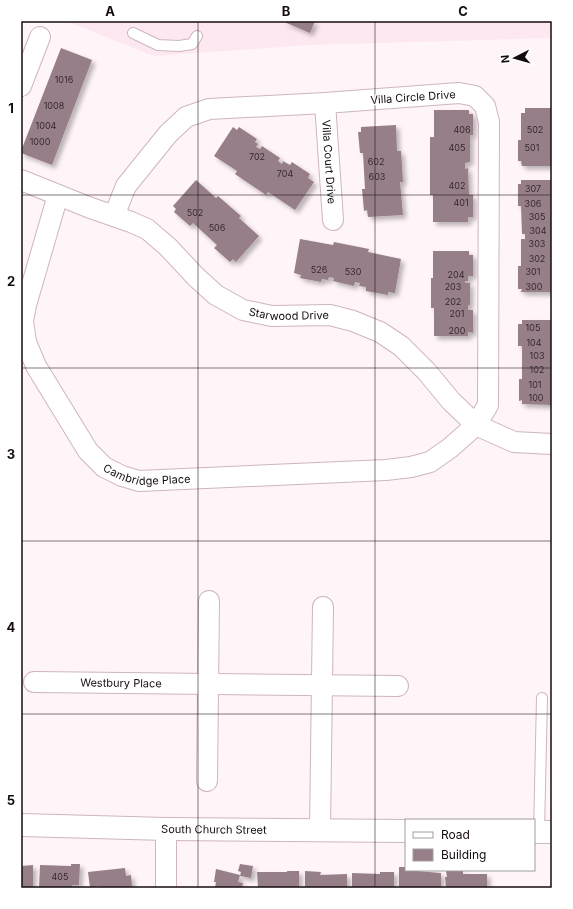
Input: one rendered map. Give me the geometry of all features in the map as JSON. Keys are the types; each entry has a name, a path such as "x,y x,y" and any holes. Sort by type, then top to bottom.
{"street":[{"path":"21,86 40,37"},
{"name":"Villa Circle Drive","path":"114,216 126,186 168,134 186,117 209,109 459,94 476,96 485,106 488,122 488,405 476,425"},
{"name":"Villa Court Drive","path":"325,103 333,220"},
{"name":"Starwood Drive","path":"21,180 147,229 168,247 196,277 216,294 243,310 272,316 330,315 353,320 380,332 401,346 427,372 451,401 476,425 514,442 552,444"},
{"name":"Cambridge Place","path":"58,195 26,305 23,322 26,342 36,366 88,451 104,467 122,476 139,481 392,470 430,462 450,448 476,425"},
{"path":"207,782 209,601"},
{"path":"320,830 322,607"},
{"name":"Westbury Place","path":"34,682 398,686"},
{"name":"South Church Street","path":"21,825 166,829 405,831"},
{"path":"166,829 166,888"}],"lane":[{"path":"133,33 158,45 179,46 192,44 197,36"},
{"path":"542,698 542,832"}],"shaded area":[{"path":"65,21 552,21 552,38 309,45 154,56"}],"building":[{"path":"282,21 315,21 310,33"},
{"path":"61,48 92,60 52,165 21,153 21,151"},
{"path":"525,108 552,108 552,166 522,166 521,161 518,161 518,140 521,140 521,113 525,113"},
{"path":"434,110 469,110 469,114 473,114 473,135 470,135 470,162 465,163 465,169 468,168 469,195 473,195 473,217 468,217 468,222 433,222 433,195 430,195 430,137 434,137"},
{"path":"396,125 397,151 401,151 403,182 400,182 403,215 368,217 367,210 364,211 362,189 365,189 363,153 360,153 358,132 361,132 361,127"},
{"path":"233,127 237,130 239,127 257,139 255,142 258,144 256,147 260,149 262,146 280,158 278,161 282,164 283,161 290,165 292,162 310,174 308,178 314,182 295,210 268,192 266,195 235,174 237,171 214,156"},
{"path":"196,180 216,198 218,196 241,216 239,218 259,236 236,262 233,259 230,262 214,248 217,245 193,223 190,226 174,212 176,209 173,206"},
{"path":"521,180 552,180 552,292 521,292 522,289 518,289 518,266 521,266 521,239 525,239 525,234 522,234 521,206 518,206 518,184 521,184"},
{"path":"300,239 333,245 334,242 369,249 368,252 401,259 395,293 388,292 388,295 366,291 366,287 359,286 360,283 355,282 354,286 333,281 334,278 329,277 328,280 322,279 321,282 300,278 301,275 294,273"},
{"path":"433,251 469,251 469,255 473,255 473,276 468,276 468,281 465,281 465,283 470,283 470,305 468,305 468,310 473,310 473,333 468,332 468,336 434,336 434,308 431,308"},
{"path":"522,320 552,320 552,405 522,404 522,400 519,401 519,379 522,379 522,346 518,346 518,324 522,324"},
{"path":"71,864 80,864 79,885 72,885 72,888 39,888 40,865 71,866"},
{"path":"240,864 253,866 251,878 240,876 241,872 238,871"},
{"path":"33,865 33,888 21,888 21,866"},
{"path":"399,867 405,867 405,871 441,873 441,888 399,888"},
{"path":"125,868 126,876 131,875 132,888 100,888 99,886 90,888 88,872"},
{"path":"216,869 240,875 238,882 243,883 242,888 215,888 216,882 214,882"},
{"path":"299,871 299,888 258,888 257,872"},
{"path":"305,871 321,872 320,875 347,874 347,888 305,888"},
{"path":"446,871 463,871 463,874 487,874 487,888 446,888"},
{"path":"380,872 394,872 394,888 352,888 352,873 380,874"}]}
